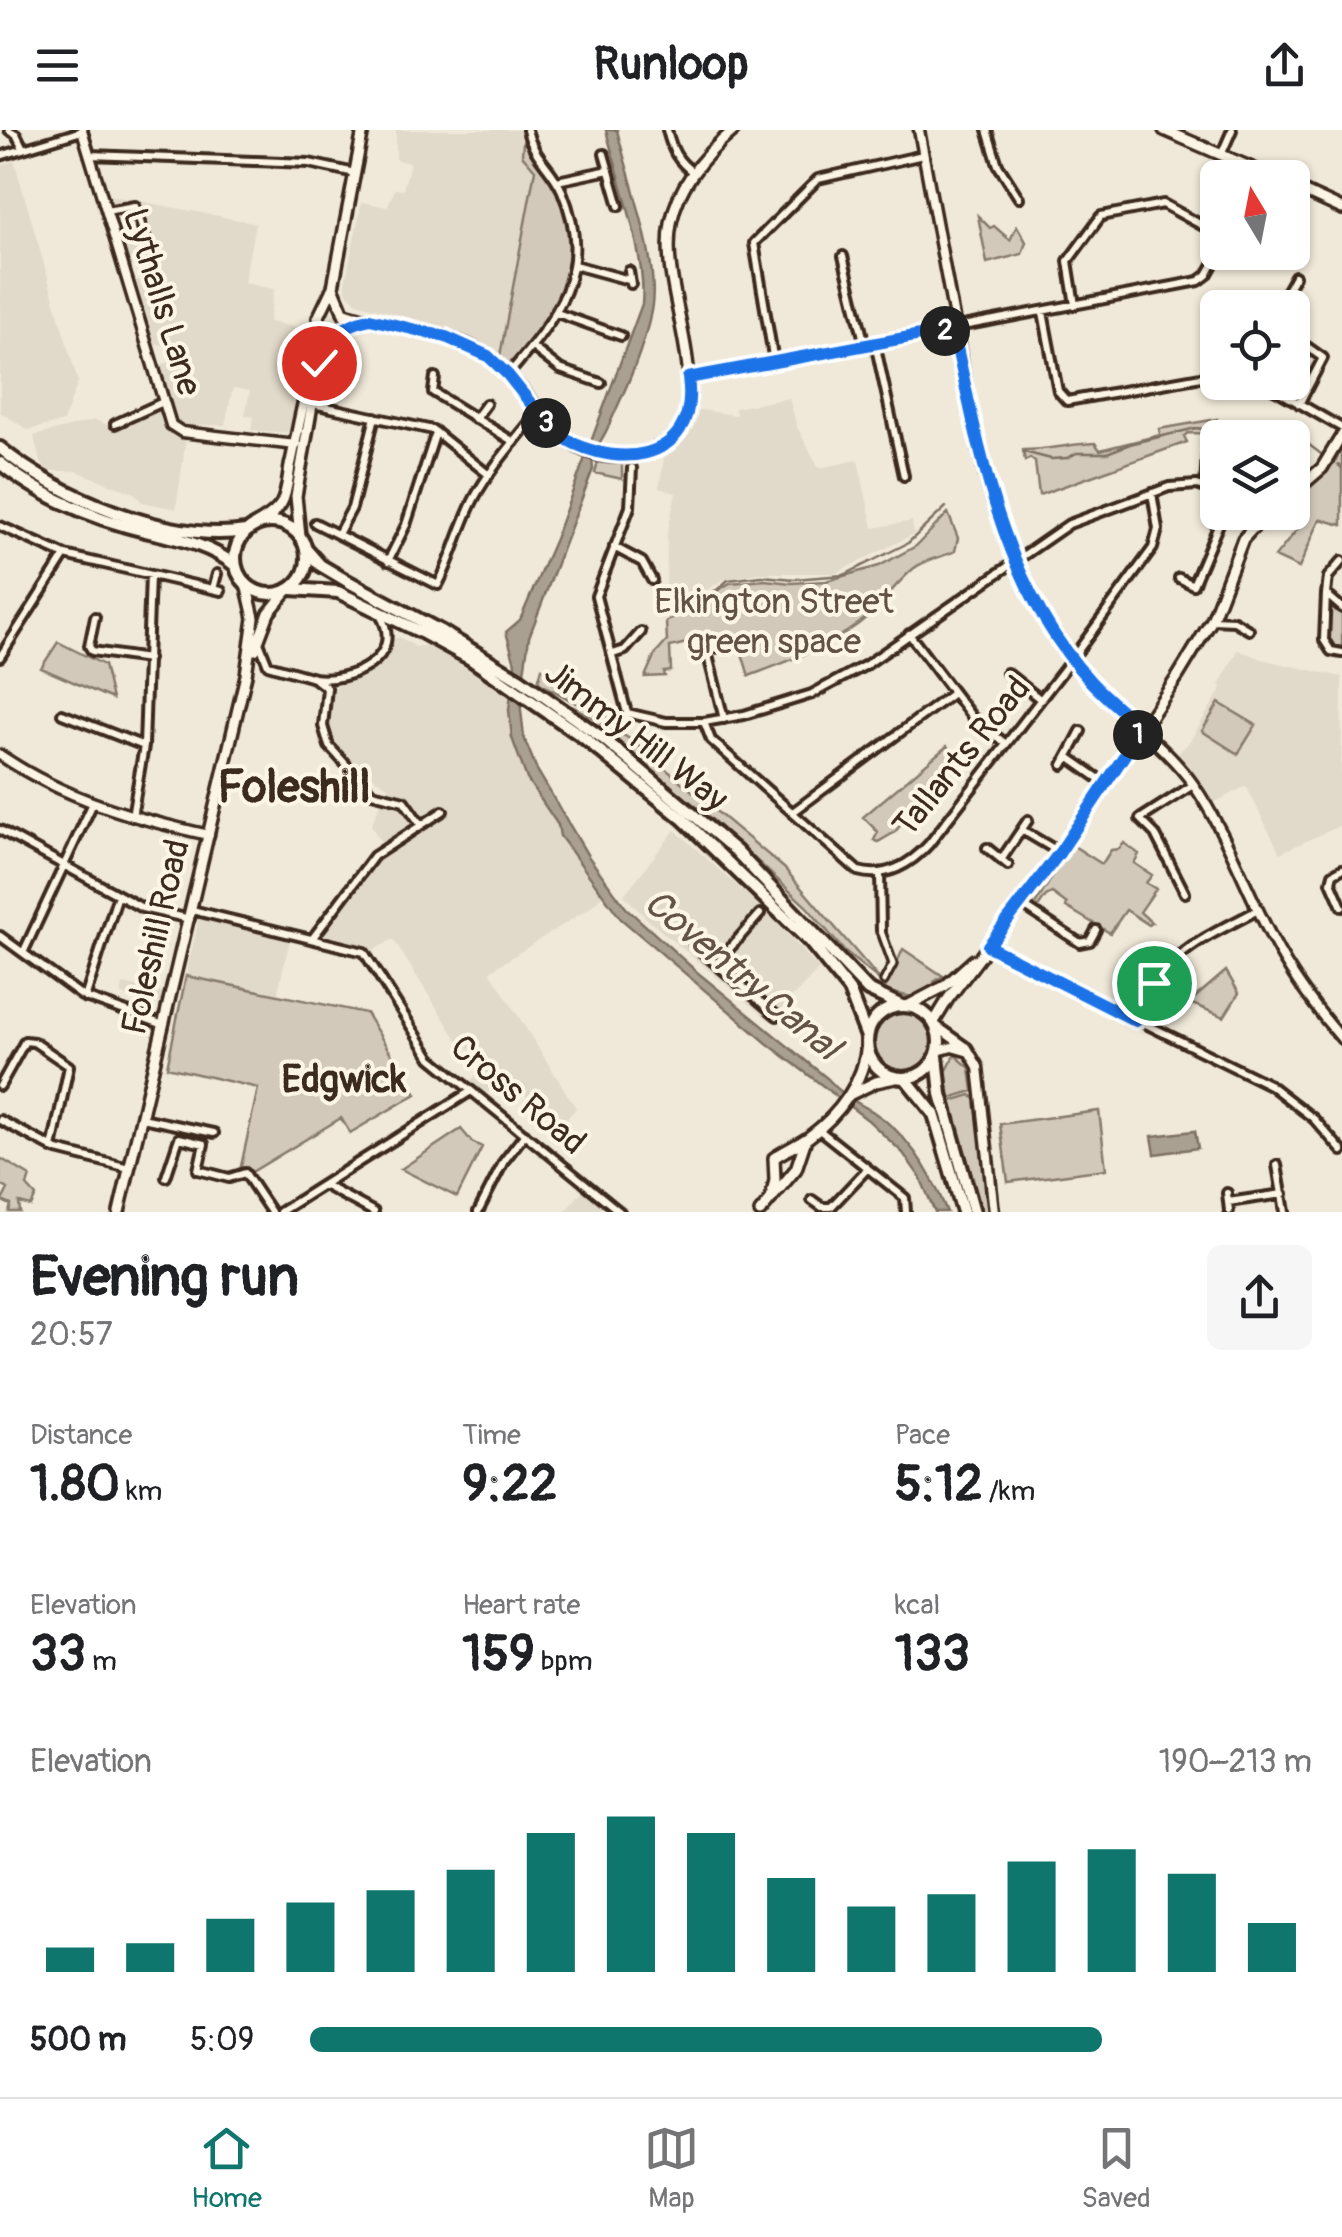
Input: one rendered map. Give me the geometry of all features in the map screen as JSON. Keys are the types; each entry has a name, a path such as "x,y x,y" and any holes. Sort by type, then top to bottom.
{"highway":[{"path":"0,448 66,492 122,514 218,534 246,531 257,524 284,524 300,536 306,549 305,570 289,590 264,594 246,584 236,566 209,548 80,510 41,492 0,463"},
{"path":"236,566 237,546 246,531"},
{"name":"Jimmy Hill Way","path":"306,549 320,565 428,624 507,677 640,782 749,880 810,942 849,990 867,1041"},
{"name":"Jimmy Hill Way","path":"289,590 330,590 368,605 531,686 605,740 735,850 868,990 905,1005"},
{"path":"963,1212 934,1114 920,1093 875,1064 867,1041 876,1019 905,1005 923,1011 935,1024 940,1041 937,1074 974,1212"},
{"path":"901,1079 922,1074 938,1053"}],"main road":[{"path":"324,350 318,318 332,287 363,130"},
{"path":"323,308 336,306 370,319 461,342 491,358 552,430 568,442 605,456 652,451 668,443 683,426 690,404 669,268 668,234 675,204 694,173 734,130"},
{"path":"1164,130 1179,133 1235,160"},
{"path":"1310,194 1342,209"},
{"path":"257,524 280,506 311,378 324,350 346,322 332,287"},
{"path":"323,330 334,334 370,319"},
{"path":"300,536 296,496 319,363"},
{"path":"1310,478 1322,468 1342,432"},
{"path":"935,1024 942,1006 1060,852 1212,620 1243,539 1251,530"},
{"name":"Foleshill Road","path":"119,1212 246,675 254,618 246,584"},
{"name":"Foleshill Road","path":"246,675 272,608 289,590"},
{"path":"905,1005 944,986 986,949"},
{"path":"771,1199 774,1158 814,1132 837,1111 863,1068 867,1041"},
{"path":"850,1094 876,1082 901,1079"},
{"path":"761,1212 796,1169 796,1160 814,1132"},
{"path":"786,1151 796,1160"},
{"path":"774,1170 790,1174"}],"street":[{"path":"0,133 8,130 23,148"},
{"path":"0,156 82,130"},
{"name":"Lythalls Lane","path":"82,130 171,425 182,432 296,444"},
{"path":"508,375 557,314 574,264 569,216 557,181 534,152 530,130"},
{"path":"667,130 680,163 694,173"},
{"path":"919,130 953,329 984,473 1016,560 1039,608 1072,659 1193,785 1217,824 1288,967 1341,1036"},
{"path":"987,130 998,164 1019,198"},
{"path":"1222,153 1232,130"},
{"path":"89,154 310,163 355,173"},
{"path":"604,154 619,206"},
{"path":"774,362 754,243 820,178 923,154"},
{"path":"557,181 609,170"},
{"path":"1075,305 1068,261 1102,216 1162,204 1200,224"},
{"path":"106,211 135,206 153,262"},
{"path":"843,256 865,345"},
{"path":"574,264 630,278"},
{"path":"688,378 1200,281 1210,270"},
{"path":"1287,290 1295,276"},
{"path":"1042,312 1058,391 1066,401 1200,377"},
{"path":"557,314 621,336"},
{"path":"875,344 904,476"},
{"path":"532,347 564,370 601,383"},
{"path":"1310,349 1323,358 1310,383"},
{"path":"436,377 433,392 514,442"},
{"path":"1292,400 1342,432"},
{"path":"1299,404 1301,400"},
{"path":"115,424 163,402"},
{"path":"313,404 436,432 489,475"},
{"path":"475,419 486,404"},
{"path":"314,522 436,586 450,562 474,500 538,413"},
{"path":"338,534 352,508 375,417"},
{"path":"388,561 406,525 436,432"},
{"path":"632,468 630,506 596,596 623,707 627,713 666,722 724,719 834,684 1069,524 1178,485 1200,487"},
{"name":"Tallants Road","path":"704,722 711,740 858,871 880,873 903,866 921,854 1072,659 1152,548 1158,529 1152,493"},
{"path":"0,526 65,554 217,590 217,574"},
{"path":"1180,578 1193,585 1217,530"},
{"path":"614,547 642,562 652,580"},
{"path":"0,656 65,554"},
{"path":"1342,561 1326,580 1325,644 1342,653"},
{"path":"132,818 144,746 150,575"},
{"path":"1326,594 1342,608"},
{"path":"368,605 386,628 384,652 371,665 339,678 328,688 323,726 329,746 369,791 404,800 420,825"},
{"path":"1212,620 1234,621 1248,630"},
{"path":"103,627 94,621 89,646 92,651 148,658"},
{"path":"613,654 625,650 641,632"},
{"path":"909,634 972,717 1006,744"},
{"path":"260,638 260,651 268,665 314,678 339,678"},
{"path":"704,640 724,719"},
{"path":"707,650 722,646"},
{"path":"1007,673 1040,699"},
{"path":"314,678 328,688"},
{"path":"793,812 952,693"},
{"path":"620,726 627,713"},
{"path":"62,714 144,746"},
{"path":"1082,731 1066,761 1105,784"},
{"path":"0,755 48,783 132,818 208,836"},
{"path":"1186,894 1155,834 1140,819 1193,785"},
{"path":"22,953 94,802"},
{"path":"312,939 374,856 443,811"},
{"path":"987,848 1005,862 1028,820"},
{"name":"Cross Road","path":"0,830 142,908 364,952 431,1058 620,1212"},
{"path":"1022,830 1060,852"},
{"path":"1342,869 1333,874 1331,882 1342,906"},
{"path":"880,873 881,932 893,964 884,981"},
{"path":"716,964 760,914 762,902 749,880"},
{"path":"85,998 118,895"},
{"path":"1021,904 1080,943 1090,941 1096,930"},
{"path":"1136,1021 1154,983 1181,953 1258,910"},
{"name":"Jimmy Hill Way","path":"760,914 778,914 810,942"},
{"path":"0,936 85,998 164,1026"},
{"path":"694,945 777,1016"},
{"path":"986,949 1270,1085 1314,1119 1342,1151"},
{"path":"935,1024 962,1043 979,1077 994,1212"},
{"path":"0,1086 25,1041 34,1042 67,1063 70,1071 52,1148"},
{"path":"938,1053 952,1047 970,1053"},
{"path":"280,1212 471,1091"},
{"path":"142,1118 214,1133"},
{"path":"0,1120 52,1148 130,1169"},
{"path":"814,1132 905,1198 906,1212"},
{"path":"478,1212 504,1161 525,1134"},
{"path":"166,1177 180,1138 204,1144 198,1170 229,1178 245,1173 271,1212"},
{"path":"1276,1165 1285,1212"},
{"path":"812,1200 822,1207 831,1207 867,1168"},
{"path":"324,1186 374,1212"},
{"path":"1228,1202 1283,1194"}],"shaded area":[{"path":"396,130 520,130 522,155 535,170 500,356 450,329 357,303 347,293 345,283 362,202 387,207 395,189 403,190 410,163 396,160"},
{"path":"606,130 617,130 642,221 651,270 651,311 633,370 595,452 593,469 529,637 520,701 524,738 537,770 588,856 626,908 838,1089 897,1131 926,1169 947,1212 935,1212 920,1177 903,1153 869,1121 768,1044 621,919 560,836 558,825 527,779 512,738 509,710 515,663 506,632 520,620 555,539 642,304 636,241"},
{"path":"14,160 78,382 63,422 28,430 0,412 0,167"},
{"path":"108,195 255,223 244,283 274,289 269,322 312,330 291,433 251,430 254,417 245,415 250,391 233,388 225,425 188,425 176,509 142,502 134,493 76,471 47,471 40,461 34,436 95,420 113,427 172,405 160,365 174,361 175,347 153,343 135,281 154,275 148,253 128,259"},
{"path":"789,398 797,427 819,468 858,460 873,528 912,521 914,534 836,573 759,573 725,579 677,607 666,606 667,534 676,493 659,488 665,453 687,437 699,410 736,415 735,408"},
{"path":"399,637 416,647 426,645 512,694 512,738 527,779 558,825 560,837 602,896 588,909 490,971 576,1108 562,1124 500,1076 485,1096 470,1082 486,1063 456,1038 393,939 371,952 365,946 323,936 384,848 371,825 388,786 358,768 333,744 331,694 336,686 380,666 390,653 393,639"},
{"path":"1238,650 1342,677 1341,825 1280,853 1246,786 1214,803 1178,754 1222,688 1219,685"},
{"path":"675,830 774,919 819,969 770,1021 649,921 624,895"},
{"path":"199,918 290,939 277,996 186,976"},
{"path":"123,984 164,993 161,1003 121,995"},
{"path":"1195,1131 1198,1148 1155,1154 1152,1136"},
{"path":"583,1190 603,1205 597,1212 565,1212"}],"green space":[{"path":"523,142 540,159 563,199 569,221 570,266 556,311 508,372 500,356 535,170 522,155"},
{"path":"978,216 1010,240 1017,226 1026,242 1022,254 987,263"},
{"path":"1200,422 1200,433 1188,433 1184,436 1187,442 1039,495 1035,462 1030,458 1025,461 1023,450 1095,443 1100,450 1160,435 1159,429"},
{"path":"1342,445 1342,525 1320,519 1299,568 1275,557 1297,530 1310,530 1310,485 1336,461"},
{"path":"598,461 622,462 622,479 595,473"},
{"name":"Elkington Street green space","path":"948,513 958,538 955,551 913,569 865,619 844,634 749,676 740,647 726,650 724,643 715,644 708,638 670,647 671,671 664,672 665,676 645,677 654,656 667,641 666,622 730,583 826,581 879,566 916,546"},
{"path":"1327,604 1342,611 1342,651 1332,648 1326,639"},
{"path":"58,642 104,665 112,699 41,668"},
{"path":"542,668 607,717 606,720 538,682"},
{"path":"1219,703 1256,725 1238,754 1202,731"},
{"path":"572,706 630,739 784,868 882,982 845,952 807,907 716,823"},
{"path":"947,746 954,755 948,764 895,832 878,842 874,840 878,832 863,817"},
{"path":"1124,843 1139,854 1134,863 1152,875 1146,883 1156,889 1140,912 1152,923 1149,925 1126,910 1110,933 1066,907 1052,893 1036,910 1033,908 1072,845 1102,864 1111,850"},
{"path":"903,949 943,976 934,982 934,988 912,997 884,991"},
{"path":"1226,971 1239,993 1224,1017 1192,1004 1191,1001"},
{"path":"186,976 366,1013 416,1094 350,1133 341,1118 250,1173 247,1169 240,1171 258,1088 167,1067"},
{"path":"903,1014 923,1022 931,1042 923,1062 903,1070 883,1062 875,1042 883,1022"},
{"path":"955,1055 970,1068 973,1091 950,1098 946,1072"},
{"path":"971,1095 977,1101 989,1212 978,1212 952,1117 955,1116 951,1101"},
{"path":"1099,1111 1106,1169 1008,1182 1000,1124"},
{"path":"461,1129 482,1147 457,1197 401,1169"},
{"path":"0,1158 30,1176 27,1186 36,1196 31,1206 19,1203 20,1212 9,1212 11,1205 2,1201 8,1189 0,1184"}],"waterway":[{"path":"1024,452 1051,459 1077,453 1107,453 1200,429"},
{"path":"1310,446 1321,454"},
{"path":"1338,465 1342,468"},
{"path":"655,614 680,611 728,580 844,575 908,543 946,507"}],"district":[{"name":"Foleshill","path":"294,788"},
{"name":"Edgwick","path":"344,1080"}],"route":[{"path":"319,363 334,336 362,320 446,337 491,358 564,439 590,452 626,456 658,449 676,435 688,416 688,378 953,329 984,473 1024,578 1072,659 1094,686 1142,729 1060,852 988,946 1136,1021 1154,983"}],"water label":[{"name":"Coventry Canal","path":"742,975"}]}
